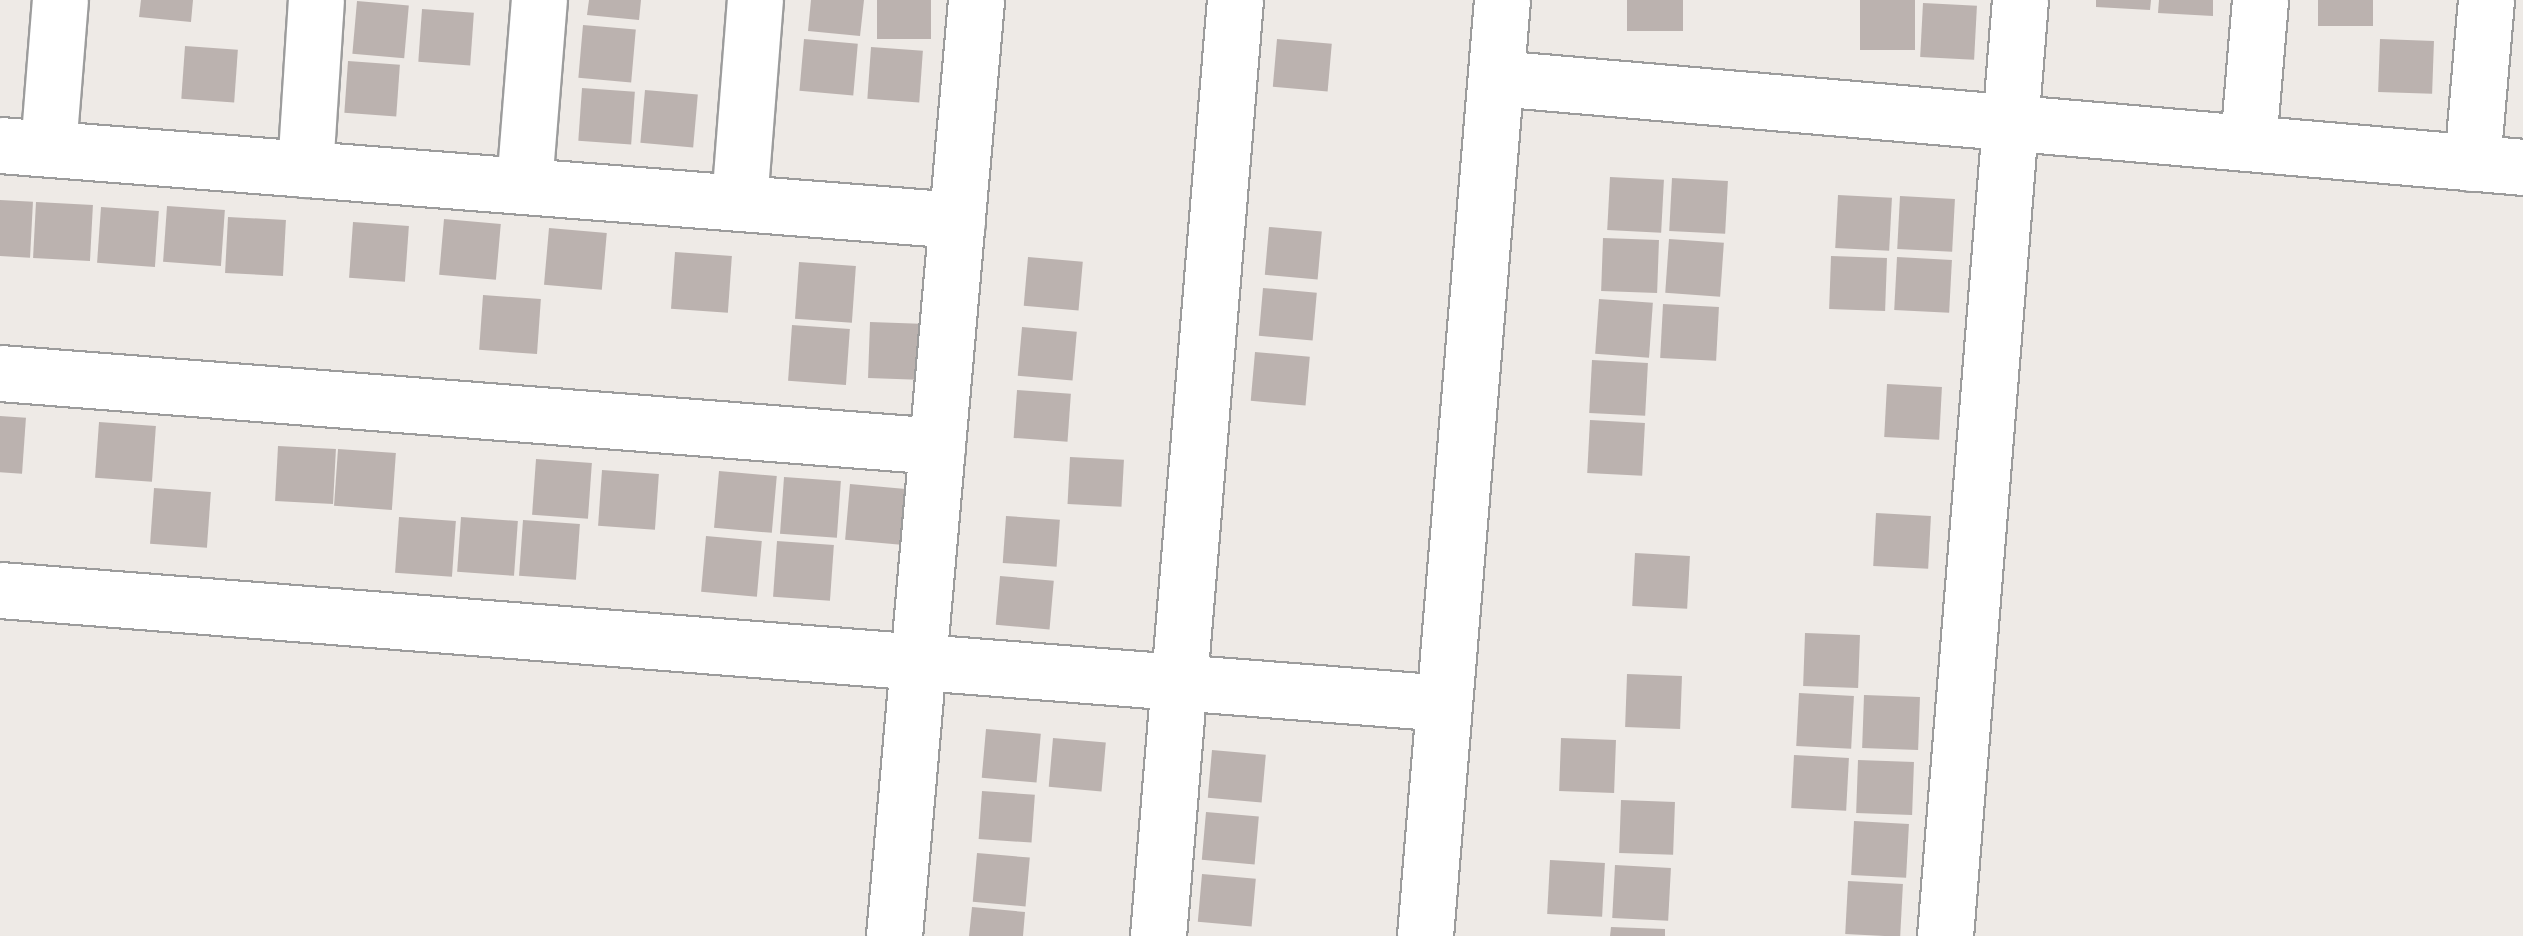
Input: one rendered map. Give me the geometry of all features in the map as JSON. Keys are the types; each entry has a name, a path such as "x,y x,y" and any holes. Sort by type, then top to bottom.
{"street":[{"path":"60,0 24,147 957,220"},
{"path":"305,168 316,0"},
{"path":"524,185 539,0"},
{"path":"739,202 755,0"},
{"path":"894,936 976,0"},
{"path":"1158,936 1235,0"},
{"path":"1425,936 1502,0"},
{"path":"1945,936 2020,0"},
{"path":"2248,143 2260,0"},
{"path":"1496,78 2498,165 2486,0"},
{"path":"0,373 936,446"},
{"path":"0,590 1444,703"}],"building":[{"path":"141,0 193,0 191,22 139,17"},
{"path":"589,0 641,0 639,20 587,15"},
{"path":"811,0 864,0 860,36 808,31"},
{"path":"877,0 931,0 931,39 877,39"},
{"path":"1627,0 1683,0 1683,31 1627,31"},
{"path":"1860,0 1915,0 1915,50 1860,50"},
{"path":"2096,0 2151,0 2150,10 2096,7"},
{"path":"2159,0 2213,0 2213,16 2158,13"},
{"path":"2318,0 2373,0 2373,26 2318,26"},
{"path":"357,1 409,6 404,58 352,54"},
{"path":"1923,3 1977,6 1974,60 1920,57"},
{"path":"422,9 474,13 470,65 418,62"},
{"path":"583,25 636,30 631,82 578,78"},
{"path":"804,39 858,44 853,96 799,91"},
{"path":"1277,39 1332,44 1328,92 1273,87"},
{"path":"2380,39 2434,41 2432,94 2378,92"},
{"path":"185,46 238,50 234,103 181,99"},
{"path":"871,47 923,51 919,103 867,99"},
{"path":"348,61 400,65 396,117 344,113"},
{"path":"582,88 635,92 631,145 578,141"},
{"path":"645,90 698,95 693,147 640,143"},
{"path":"1610,177 1664,180 1661,233 1607,230"},
{"path":"1672,178 1728,181 1725,234 1669,231"},
{"path":"1838,195 1892,198 1889,251 1835,248"},
{"path":"1900,196 1955,199 1952,252 1897,249"},
{"path":"0,200 33,202 30,258 0,256"},
{"path":"36,202 93,205 90,261 33,258"},
{"path":"167,206 225,210 221,266 163,262"},
{"path":"101,207 159,211 155,267 97,263"},
{"path":"228,217 286,220 283,276 225,273"},
{"path":"444,219 501,224 496,280 439,275"},
{"path":"353,222 409,226 405,282 349,278"},
{"path":"1269,227 1322,232 1318,279 1265,275"},
{"path":"549,228 607,233 602,290 544,285"},
{"path":"1603,238 1659,240 1657,293 1601,291"},
{"path":"1669,239 1724,243 1720,297 1665,293"},
{"path":"675,252 732,256 728,313 671,309"},
{"path":"1831,256 1887,258 1885,311 1829,309"},
{"path":"1028,257 1083,262 1079,311 1024,306"},
{"path":"1897,257 1952,260 1949,313 1894,310"},
{"path":"799,262 856,266 852,323 795,319"},
{"path":"1263,288 1317,293 1313,341 1259,336"},
{"path":"483,295 541,299 537,354 479,350"},
{"path":"1599,299 1653,303 1649,358 1595,354"},
{"path":"1663,304 1719,307 1716,361 1660,358"},
{"path":"870,322 927,324 925,380 868,378"},
{"path":"792,325 850,329 846,385 788,381"},
{"path":"1022,327 1077,332 1073,381 1018,376"},
{"path":"1255,352 1310,357 1306,406 1251,401"},
{"path":"1592,360 1648,363 1645,416 1589,413"},
{"path":"1887,384 1942,387 1939,440 1884,437"},
{"path":"1017,390 1071,394 1068,442 1014,438"},
{"path":"0,416 26,418 22,474 0,472"},
{"path":"1590,420 1645,423 1642,476 1587,473"},
{"path":"99,422 156,426 152,482 95,478"},
{"path":"278,446 336,449 333,504 275,501"},
{"path":"338,449 396,453 392,510 334,506"},
{"path":"1070,457 1124,460 1121,507 1068,504"},
{"path":"536,459 592,463 588,519 532,515"},
{"path":"602,470 659,474 655,530 598,526"},
{"path":"719,471 777,476 772,533 714,528"},
{"path":"784,477 841,481 837,538 780,534"},
{"path":"850,484 906,489 901,545 845,540"},
{"path":"154,488 211,492 207,548 150,544"},
{"path":"1876,513 1931,516 1928,569 1873,566"},
{"path":"1006,516 1060,520 1057,567 1003,563"},
{"path":"399,517 456,521 452,577 395,573"},
{"path":"461,517 518,521 514,576 457,572"},
{"path":"523,520 580,524 576,580 519,576"},
{"path":"706,536 762,541 757,597 701,592"},
{"path":"777,541 834,545 830,601 773,597"},
{"path":"1635,553 1690,556 1687,609 1632,606"},
{"path":"1000,576 1054,581 1050,630 996,625"},
{"path":"1805,633 1860,635 1858,688 1803,686"},
{"path":"1627,674 1682,676 1680,729 1625,727"},
{"path":"1799,693 1854,696 1851,749 1796,746"},
{"path":"1864,695 1920,697 1918,750 1862,748"},
{"path":"986,729 1041,734 1037,783 982,778"},
{"path":"1053,738 1106,743 1102,791 1049,787"},
{"path":"1561,738 1616,740 1614,793 1559,791"},
{"path":"1212,750 1266,755 1262,803 1208,798"},
{"path":"1794,755 1849,758 1846,811 1791,808"},
{"path":"1858,760 1914,762 1912,815 1856,813"},
{"path":"982,791 1035,795 1032,843 979,839"},
{"path":"1621,800 1675,802 1673,855 1619,853"},
{"path":"1206,812 1259,817 1255,864 1202,860"},
{"path":"1854,821 1909,824 1906,878 1851,875"},
{"path":"977,853 1030,858 1026,906 973,902"},
{"path":"1550,860 1605,863 1602,917 1547,914"},
{"path":"1615,865 1671,868 1668,921 1612,918"},
{"path":"1202,874 1256,879 1252,927 1198,922"},
{"path":"1848,881 1903,884 1900,936 1845,934"},
{"path":"972,907 1025,912 1023,936 969,936"},
{"path":"1611,927 1665,929 1665,936 1610,936"}]}
